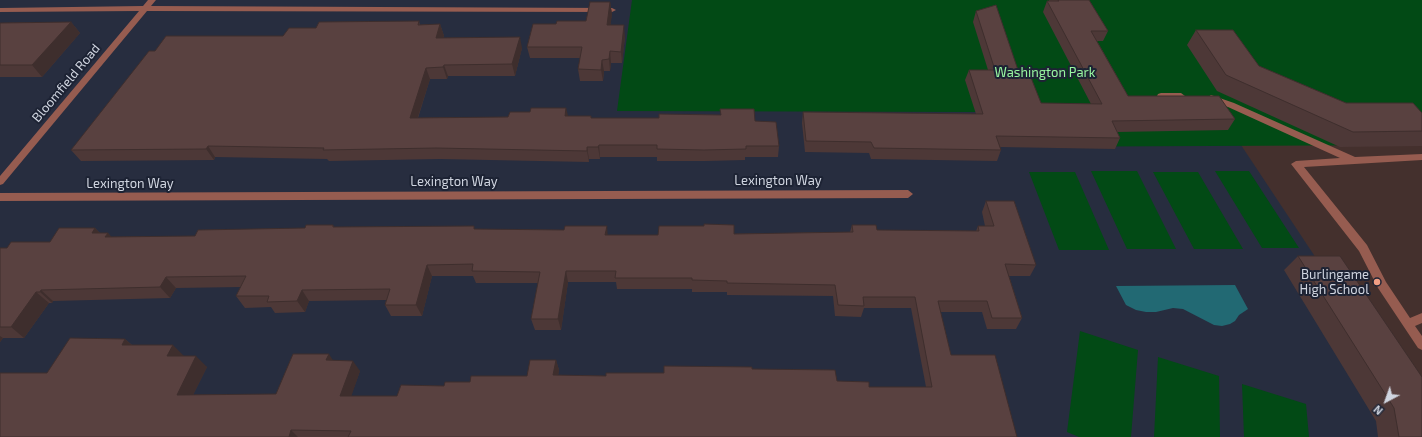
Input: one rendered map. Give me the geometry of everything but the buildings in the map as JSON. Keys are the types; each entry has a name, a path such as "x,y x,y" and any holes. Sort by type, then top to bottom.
{"street":[{"name":"Bloomfield Road","path":"0,182 152,0"},
{"path":"0,10 145,8 612,10"},
{"path":"1161,96 1208,98 1231,105 1352,160"},
{"path":"1422,157 1296,164 1363,248 1382,285 1422,345"},
{"name":"Lexington Way","path":"0,197 908,194"},
{"path":"1408,324 1422,318"}],"shaded area":[{"name":"Burlingame High School","path":"1241,145 1422,145 1422,418"},
{"path":"1235,285 1248,309 1239,315 1235,321 1222,326 1214,325 1183,309 1173,308 1156,312 1136,310 1126,305 1116,286"}],"green space":[{"name":"Washington Park","path":"632,0 1422,0 1422,145 992,147 983,112 617,111"},
{"path":"1091,171 1137,171 1176,249 1127,249"},
{"path":"1215,171 1249,171 1299,248 1262,248"},
{"path":"1029,172 1075,172 1109,250 1059,250"},
{"path":"1153,172 1198,172 1243,249 1194,249"},
{"path":"1080,331 1138,350 1131,437 1079,437 1067,432"},
{"path":"1158,357 1219,376 1220,437 1154,437"},
{"path":"1242,384 1306,404 1309,437 1244,437"}],"place":[{"name":"Burlingame High School","path":"1377,282"}]}
